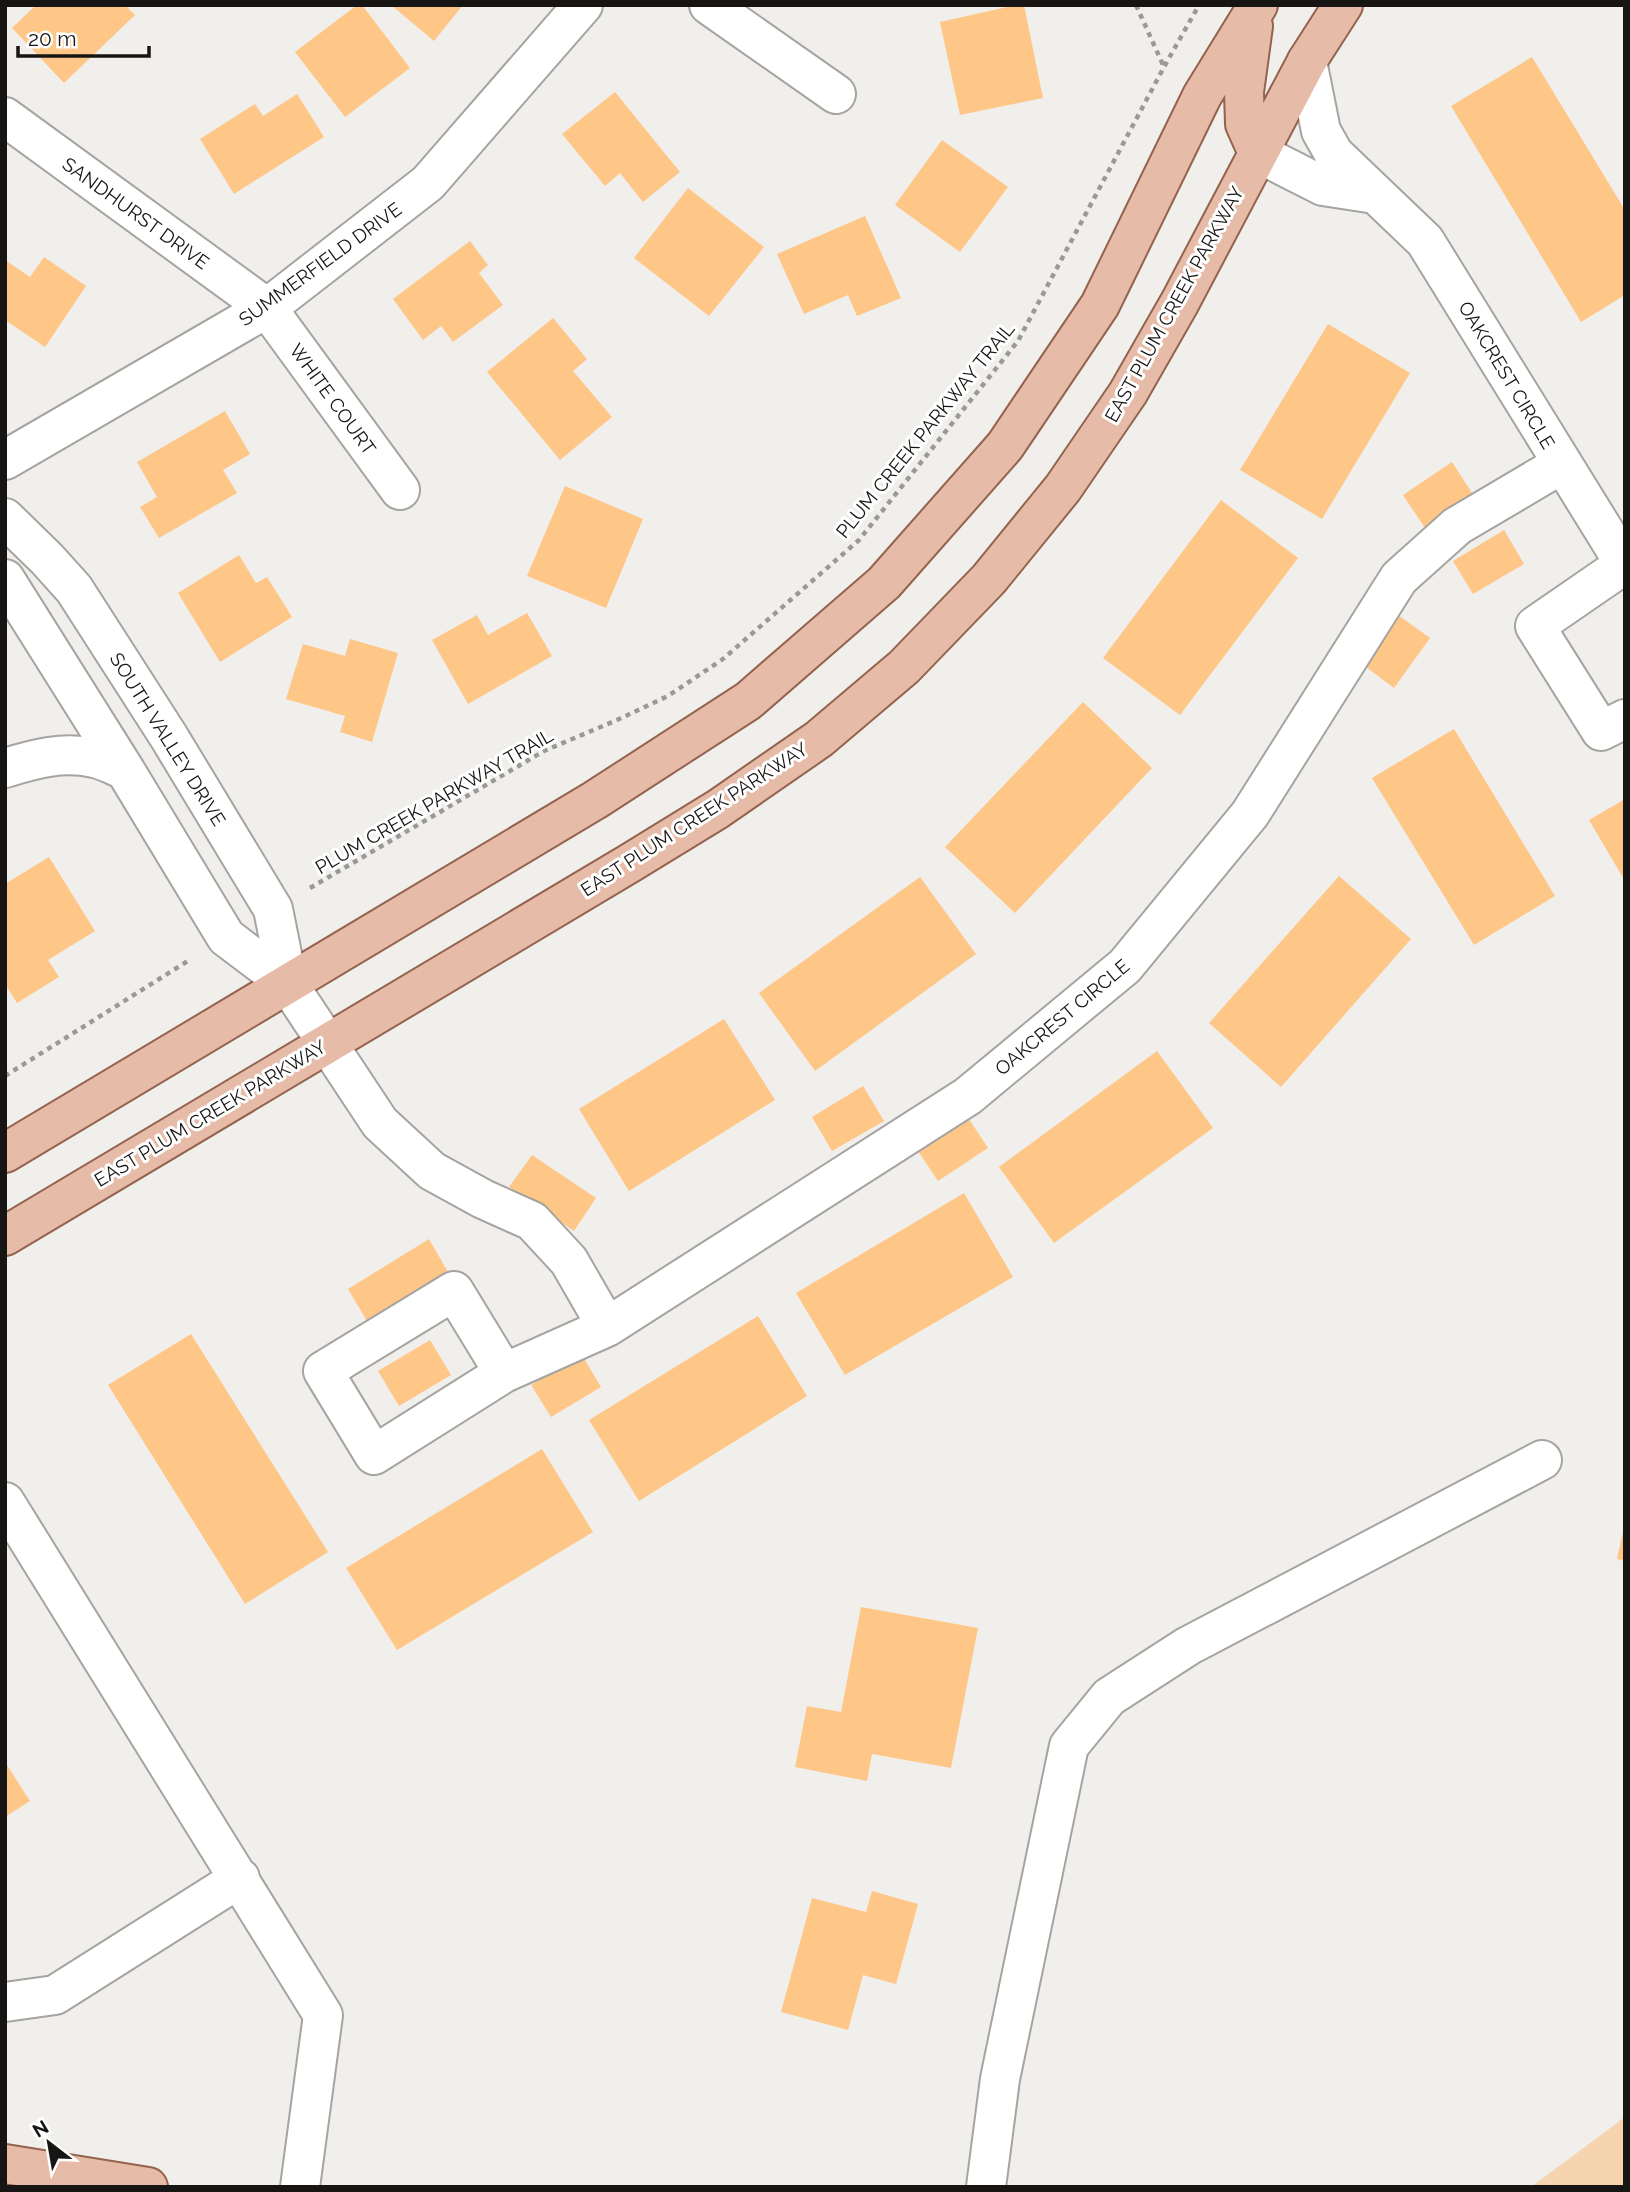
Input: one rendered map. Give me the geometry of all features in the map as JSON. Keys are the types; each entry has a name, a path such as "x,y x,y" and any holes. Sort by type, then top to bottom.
{"main road":[{"name":"EAST PLUM CREEK PARKWAY","path":"5,1236 718,809 819,739 904,667 989,579 1063,488 1121,404 1180,302 1307,61 1343,5"},
{"path":"1257,8 1244,92 1245,124 1258,153"},
{"path":"5,1153 595,800 748,701 884,583 1005,446 1100,305 1202,96 1257,8"},
{"path":"5,2164 148,2187"}],"street":[{"name":"SUMMERFIELD DRIVE","path":"5,460 267,307 428,183 583,5"},
{"path":"709,5 836,94"},
{"name":"OAKCREST CIRCLE","path":"504,1373 454,1291 323,1371 374,1455 504,1373 607,1326 968,1096 1125,966 1250,814 1399,579 1457,527 1562,464 1425,241 1334,154 1321,131 1307,61"},
{"name":"SANDHURST DRIVE","path":"5,117 267,307"},
{"path":"1258,153 1323,186 1375,194"},
{"name":"WHITE COURT","path":"267,307 400,491"},
{"path":"1562,464 1625,564 1535,626 1601,731 1625,719"},
{"name":"SOUTH VALLEY DRIVE","path":"5,518 74,589 169,737 273,909 288,984"},
{"name":"SOUTH VALLEY DRIVE","path":"5,579 226,937 288,984 327,1043"},
{"path":"5,768 41,757 70,755 95,758 125,770"},
{"path":"327,1043 380,1123 432,1171 483,1199 533,1221 569,1261 607,1326"},
{"path":"986,2187 1000,2079 1069,1746 1109,1697 1188,1646 1542,1460"},
{"path":"5,1502 324,2015 300,2187"},
{"path":"5,2002 55,1995 240,1878"}],"path":[{"path":"1136,5 1164,67"},
{"name":"PLUM CREEK PARKWAY TRAIL","path":"273,909 544,751 668,696 723,659 859,540 1018,341 1199,5"},
{"path":"5,1076 226,937"}],"shaded area":[{"path":"1625,2117 1625,2187 1531,2187"}],"building":[{"path":"36,5 125,5 135,15 64,83 12,28"},
{"path":"357,5 362,5 410,68 345,117 295,52"},
{"path":"391,5 463,5 434,41"},
{"path":"1024,5 1043,98 960,115 940,22"},
{"path":"1532,57 1625,210 1625,295 1581,322 1451,106"},
{"path":"615,92 680,172 643,202 620,173 605,186 562,134"},
{"path":"297,94 324,137 234,194 200,139 255,104 263,116"},
{"path":"942,140 1008,187 960,252 895,205"},
{"path":"688,188 764,247 709,316 634,258"},
{"path":"865,216 901,298 857,316 848,295 804,314 777,254"},
{"path":"470,241 488,265 479,273 503,305 453,342 441,326 423,340 393,299"},
{"path":"44,257 86,286 45,347 5,320 5,260 30,277"},
{"path":"553,318 587,359 573,371 612,417 560,460 487,372"},
{"path":"1328,324 1410,373 1322,519 1240,470"},
{"path":"225,411 250,454 223,470 237,493 159,538 140,507 157,497 137,462"},
{"path":"1452,462 1474,496 1425,528 1403,495"},
{"path":"565,486 643,519 606,608 527,576"},
{"path":"1221,500 1298,558 1180,715 1103,658"},
{"path":"1504,530 1524,564 1473,594 1453,561"},
{"path":"239,555 256,583 267,577 292,617 220,662 178,593"},
{"path":"527,613 552,656 468,704 432,640 477,615 488,635"},
{"path":"1398,615 1430,638 1394,688 1362,664"},
{"path":"350,639 398,653 372,742 340,732 345,716 286,699 303,644 345,656"},
{"path":"1083,702 1152,768 1015,913 945,847"},
{"path":"1454,729 1555,896 1474,945 1372,778"},
{"path":"1625,799 1625,881 1589,820"},
{"path":"49,857 95,931 48,960 59,977 17,1003 5,984 5,884"},
{"path":"1339,876 1411,939 1281,1087 1209,1023"},
{"path":"920,877 976,954 815,1071 759,993"},
{"path":"724,1019 775,1100 629,1191 579,1109"},
{"path":"1157,1051 1213,1128 1054,1243 999,1167"},
{"path":"863,1086 884,1121 832,1151 812,1117"},
{"path":"967,1116 988,1148 938,1181 916,1148"},
{"path":"532,1155 596,1198 574,1231 509,1187"},
{"path":"964,1193 1013,1277 845,1375 796,1293"},
{"path":"429,1239 448,1272 367,1321 348,1289"},
{"path":"758,1316 807,1396 639,1501 589,1420"},
{"path":"191,1334 328,1552 245,1604 108,1385"},
{"path":"430,1340 451,1375 399,1406 378,1371"},
{"path":"582,1355 601,1387 551,1417 531,1385"},
{"path":"542,1449 593,1532 397,1650 346,1568"},
{"path":"1625,1527 1625,1561 1617,1559"},
{"path":"861,1607 978,1628 951,1768 872,1754 867,1781 795,1767 807,1706 841,1712"},
{"path":"5,1762 30,1801 5,1817"},
{"path":"872,1891 918,1904 896,1984 863,1975 848,2030 781,2012 812,1898 866,1912"}]}
